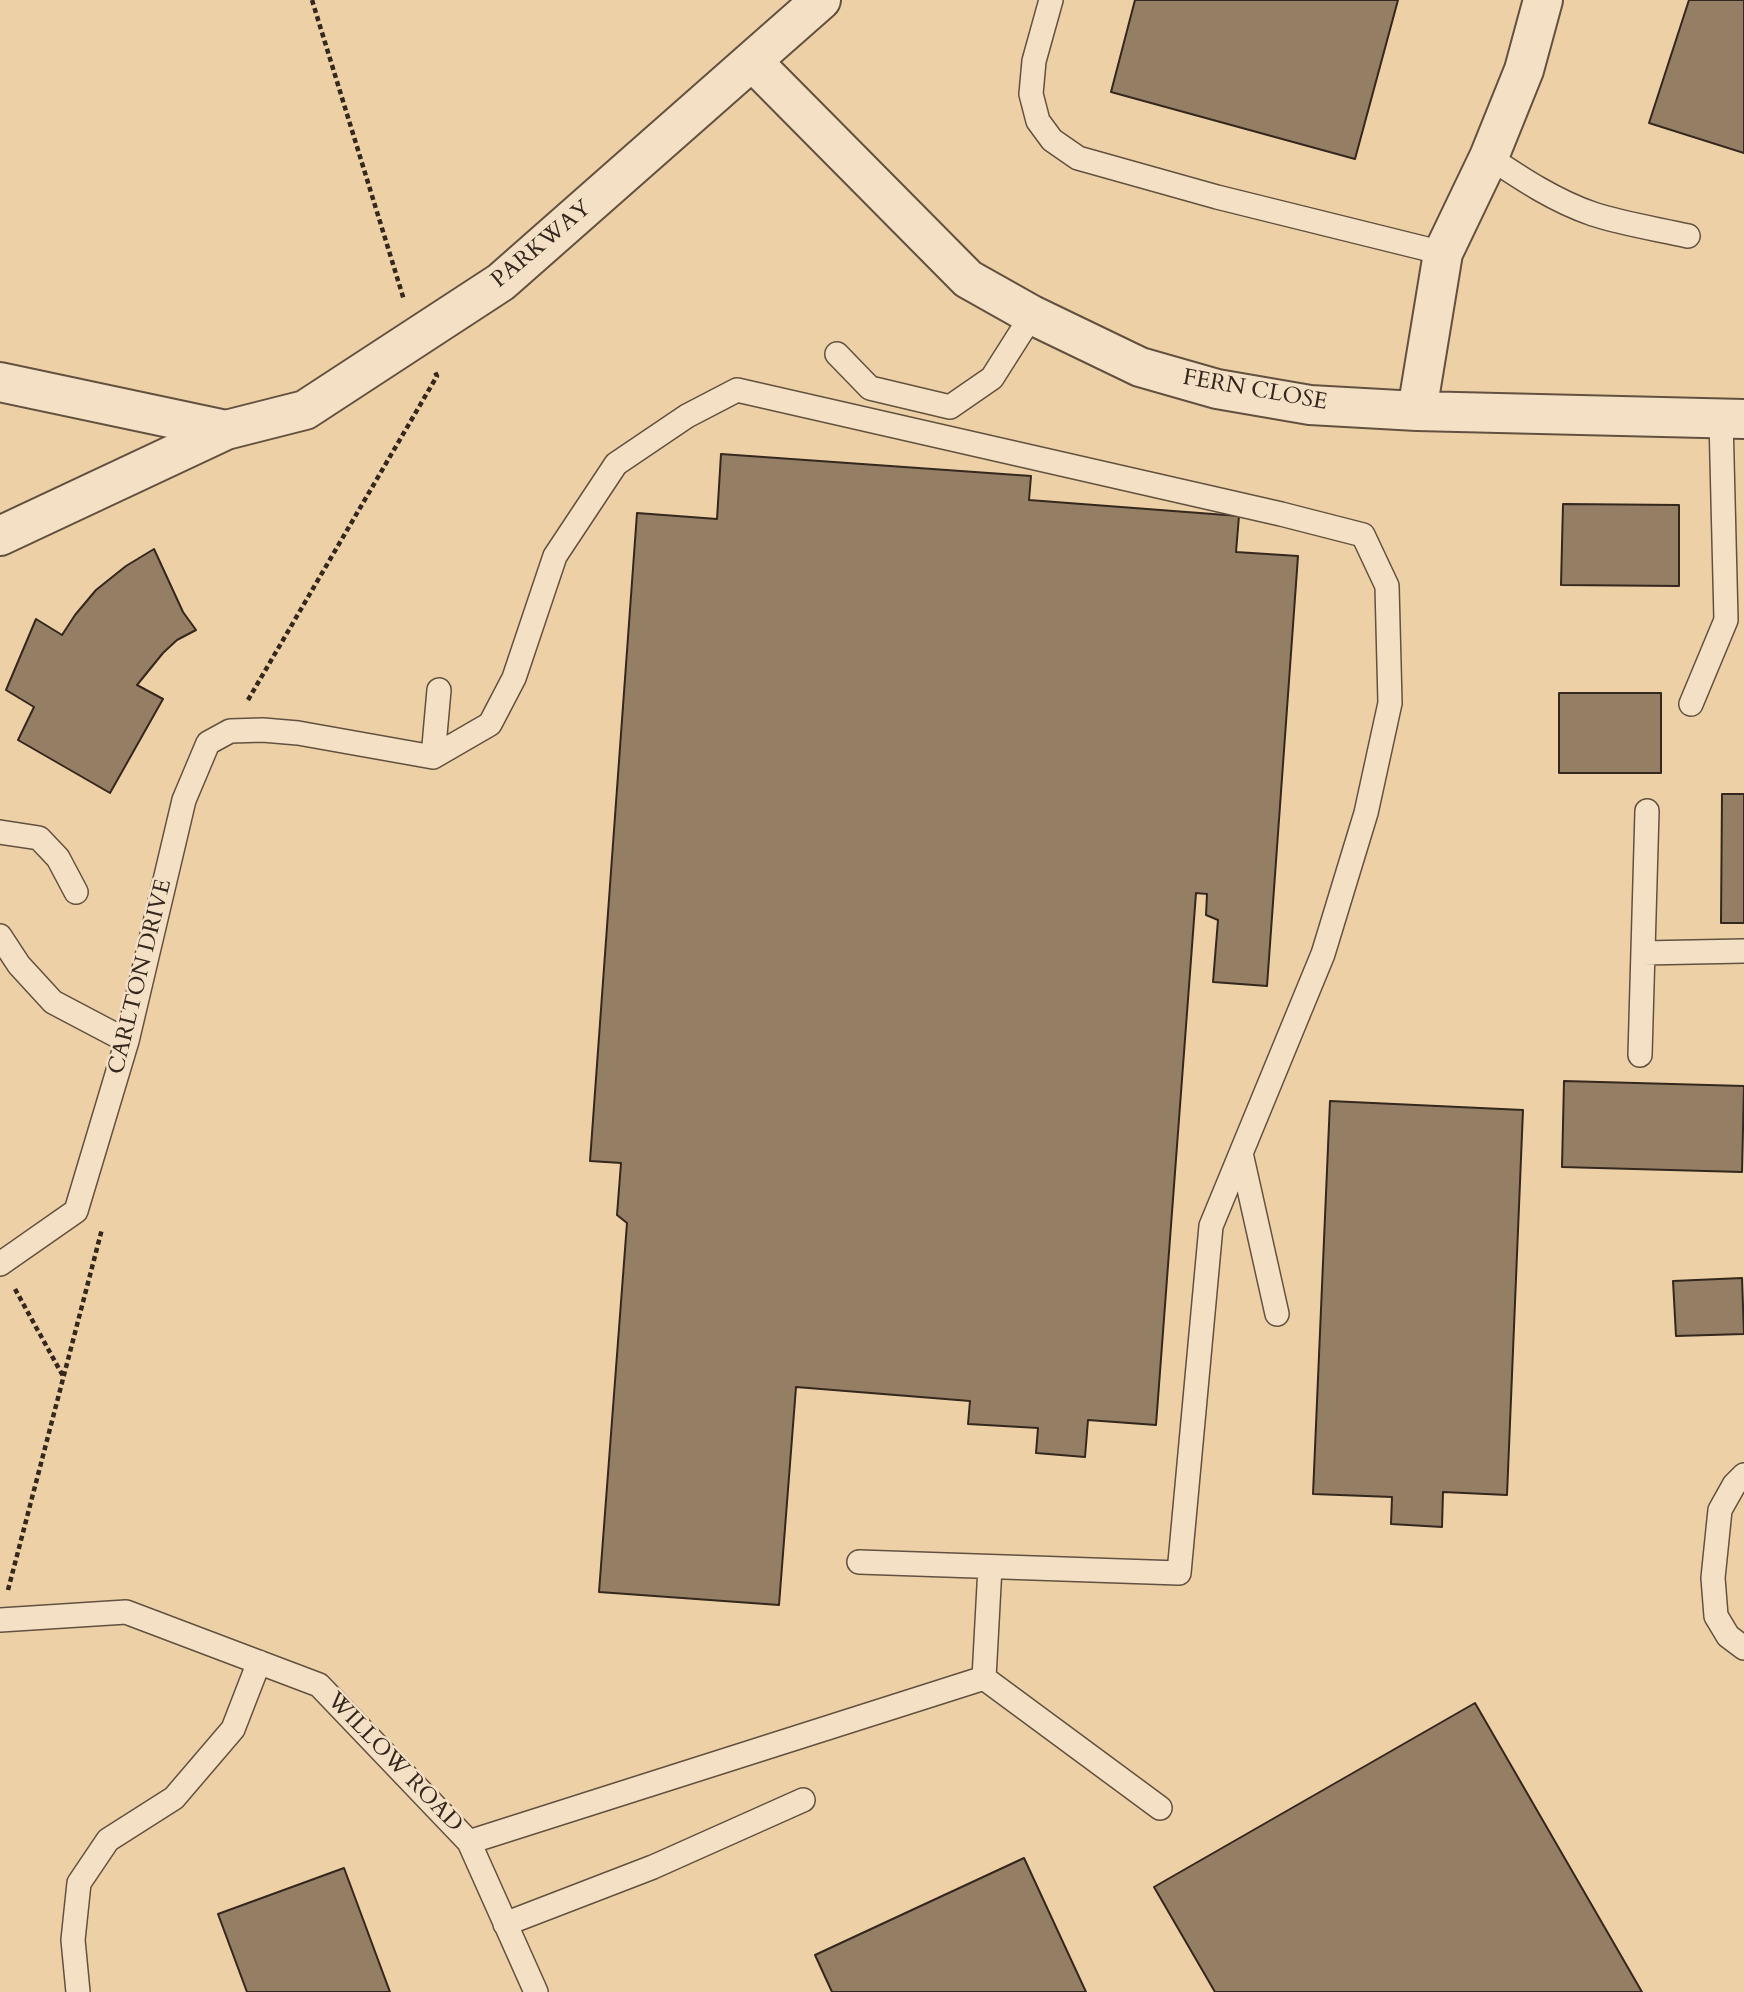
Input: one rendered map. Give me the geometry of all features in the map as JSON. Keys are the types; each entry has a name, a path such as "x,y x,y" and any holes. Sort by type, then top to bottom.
{"street":[{"name":"PARKWAY","path":"0,536 226,430 305,410 501,282 821,0"},
{"path":"1417,411 1443,253 1489,157 1524,70 1543,0"},
{"name":"FERN CLOSE","path":"752,62 968,279 1032,315 1140,367 1217,389 1310,405 1417,411 1732,419"},
{"path":"0,382 226,430"}],"lane":[{"path":"1051,0 1034,61 1031,94 1038,121 1052,140 1078,158 1217,197 1443,253"},
{"path":"1489,157 1559,200 1593,214 1688,236"},
{"path":"837,354 870,387 950,407 992,378 1032,315"},
{"path":"230,731 298,733 433,757 490,724 514,678 555,556 616,464 687,416 737,390 1282,514 1363,535 1387,586 1390,703 1366,813 1323,954 1211,1226 1179,1573 859,1562"},
{"path":"1692,704 1726,620 1732,419"},
{"path":"433,757 439,690"},
{"name":"CARLTON DRIVE","path":"1,1264 76,1211 127,1041 184,800 208,744 230,731"},
{"path":"1640,1055 1647,811"},
{"path":"0,832 39,838 58,858 76,892"},
{"path":"0,936 19,965 53,1002 127,1041"},
{"path":"1643,953 1744,951"},
{"path":"1241,1153 1277,1314"},
{"path":"1744,1475 1734,1485 1720,1510 1713,1578 1716,1616 1728,1636 1744,1648"},
{"path":"984,1678 990,1567"},
{"name":"WILLOW ROAD","path":"0,1620 126,1612 320,1685 469,1842 536,1992"},
{"path":"78,1992 73,1940 79,1883 108,1840 174,1798 233,1729 259,1662"},
{"path":"984,1678 1160,1808"},
{"path":"469,1842 984,1678"},
{"path":"505,1924 653,1867 803,1800"}],"path":[{"path":"230,731 437,376 415,338 312,0"},
{"path":"0,1620 105,1219"},
{"path":"1,1264 64,1377"}],"building":[{"path":"1135,0 1398,0 1355,159 1111,92"},
{"path":"1689,0 1744,0 1744,153 1649,123"},
{"path":"721,454 1031,476 1029,500 1239,516 1236,552 1298,556 1267,986 1213,982 1218,920 1206,915 1207,894 1196,893 1156,1425 1088,1420 1085,1457 1036,1453 1038,1428 968,1424 970,1401 796,1387 779,1605 599,1592 627,1223 617,1215 621,1163 590,1161 637,513 717,519"},
{"path":"1563,504 1679,505 1679,586 1561,585"},
{"path":"154,549 183,612 196,630 177,640 163,653 137,685 163,699 110,793 18,740 34,707 6,690 36,619 62,635 96,590 126,566"},
{"path":"1559,693 1661,693 1661,773 1559,773"},
{"path":"1722,794 1744,794 1744,923 1721,923"},
{"path":"1564,1081 1744,1086 1742,1172 1562,1167"},
{"path":"1330,1101 1523,1110 1507,1495 1443,1492 1442,1527 1391,1524 1392,1497 1313,1494"},
{"path":"1742,1278 1744,1334 1676,1336 1673,1281"},
{"path":"1475,1703 1642,1992 1215,1992 1154,1887"},
{"path":"1024,1858 1086,1992 832,1992 815,1955"},
{"path":"344,1868 390,1992 247,1992 218,1914"}]}
